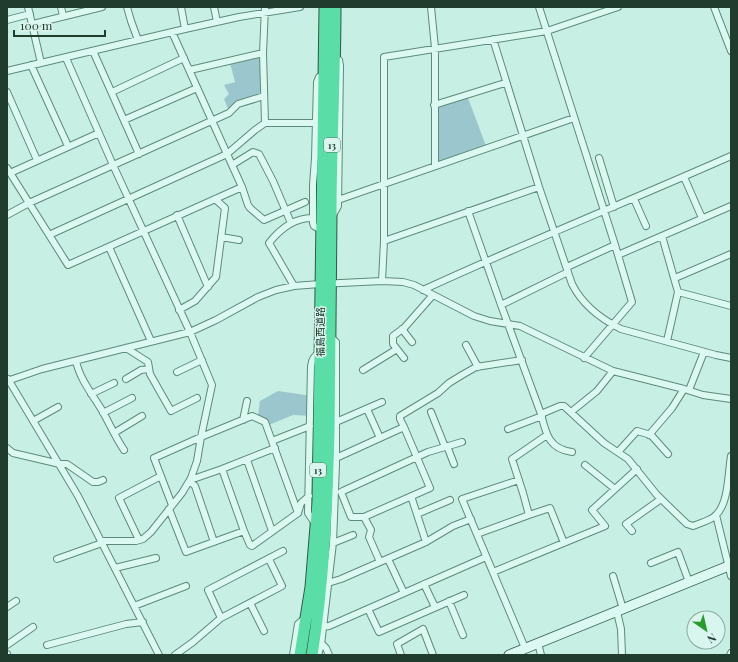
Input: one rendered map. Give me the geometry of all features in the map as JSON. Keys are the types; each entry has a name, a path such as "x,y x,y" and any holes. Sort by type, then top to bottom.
{"highway":[{"name":"福島西道路","path":"312,655 325,544 331,337 322,230 325,7"},
{"name":"福島西道路","path":"300,655 311,587 318,494 320,352 331,218 335,7"}],"street":[{"path":"28,7 33,24 40,63"},
{"path":"61,7 63,16"},
{"path":"33,24 102,7"},
{"path":"127,7 138,40"},
{"path":"180,7 185,29"},
{"path":"214,7 217,22"},
{"path":"7,71 265,10 300,7"},
{"path":"431,7 435,48 435,165"},
{"path":"539,7 632,302 584,358"},
{"path":"382,281 384,241 384,57 547,31 618,7"},
{"path":"714,7 731,51"},
{"path":"265,10 263,53 265,123"},
{"path":"7,20 30,14"},
{"path":"172,32 232,164 250,208 264,220 305,202"},
{"path":"493,39 522,136 572,284 582,300 612,325 621,329 731,358"},
{"path":"93,51 139,154"},
{"path":"190,70 263,53"},
{"path":"331,218 336,212 338,200 340,66 339,60 335,56"},
{"path":"57,559 101,542 139,540 143,539 152,532 191,479 197,461 212,385 190,332 113,165 66,58"},
{"path":"112,92 184,58"},
{"path":"31,65 68,146"},
{"path":"322,230 314,226 312,218 317,82 319,78 324,76"},
{"path":"434,105 505,83"},
{"path":"124,120 197,88"},
{"path":"7,92 37,160"},
{"path":"7,215 29,203 230,113 238,104 264,96"},
{"path":"338,200 435,165 574,118"},
{"path":"49,235 227,154 265,123 316,123"},
{"path":"99,133 8,171 68,265 242,187"},
{"path":"232,164 253,152 259,154 273,181 291,223"},
{"path":"423,290 486,261 634,199 731,156"},
{"path":"599,158 614,207"},
{"path":"684,177 702,218"},
{"path":"384,241 539,187"},
{"path":"179,310 195,302 216,277 225,208 215,199"},
{"path":"634,199 646,226"},
{"path":"618,255 731,206"},
{"path":"468,211 508,325 522,360 547,435 556,446 564,451 572,452"},
{"path":"177,215 208,287"},
{"path":"294,286 269,243 276,234 291,223 312,218"},
{"path":"662,236 678,292 667,341"},
{"path":"221,237 239,240"},
{"path":"501,305 615,245"},
{"path":"108,247 151,341"},
{"path":"675,278 731,254"},
{"path":"159,655 78,496 8,380 42,369 190,332 222,318 266,294 294,286 382,281 403,282 414,285 474,316 508,325 520,326 613,371 703,395 731,399"},
{"path":"678,292 731,306"},
{"path":"404,358 393,344 393,336 402,329 433,295"},
{"path":"402,329 412,342"},
{"path":"318,655 323,627 338,492 336,458 336,342 331,337"},
{"path":"466,345 478,367"},
{"path":"126,348 148,362 150,374 171,411 197,398"},
{"path":"363,370 397,349"},
{"path":"316,525 308,513 311,366 312,360 320,352"},
{"path":"649,435 686,390 704,352"},
{"path":"177,372 202,360"},
{"path":"338,492 351,516 364,517 430,488 400,416 438,393 462,375 478,367 522,360"},
{"path":"76,361 78,372 124,450"},
{"path":"126,379 141,370 149,369"},
{"path":"571,412 597,391 613,371"},
{"path":"92,394 114,383"},
{"path":"103,413 132,398"},
{"path":"243,420 247,401"},
{"path":"336,422 382,402"},
{"path":"508,429 560,406 564,406 596,436 628,459 661,499 687,524 693,526 716,515 721,507 726,495 731,456"},
{"path":"34,421 58,408"},
{"path":"367,409 380,438"},
{"path":"431,412 454,464"},
{"path":"114,433 142,416"},
{"path":"244,531 186,552 154,458 252,416 265,422 298,513"},
{"path":"272,441 310,426"},
{"path":"336,458 404,427"},
{"path":"618,452 637,431 649,435 668,454"},
{"path":"529,515 512,459 547,435"},
{"path":"338,492 417,457 446,446 462,442"},
{"path":"7,448 13,453 60,464 67,464 93,482 103,480"},
{"path":"191,479 222,469 275,448"},
{"path":"246,460 272,531"},
{"path":"585,465 615,490"},
{"path":"222,469 250,546 298,513 301,504 309,496"},
{"path":"493,572 605,526 592,510 637,469"},
{"path":"139,540 119,498 161,476"},
{"path":"191,479 195,486 214,542"},
{"path":"519,480 462,499 525,648"},
{"path":"411,496 426,542"},
{"path":"632,531 626,524 661,499"},
{"path":"417,514 450,500"},
{"path":"477,534 550,508 564,543"},
{"path":"508,655 689,582 730,569 716,515"},
{"path":"364,517 371,530 369,537 380,562"},
{"path":"328,584 426,542 453,526 470,519"},
{"path":"333,543 353,535"},
{"path":"221,618 208,590 283,551"},
{"path":"651,563 678,552 689,582"},
{"path":"323,627 329,626 486,557"},
{"path":"115,568 156,558"},
{"path":"175,655 221,618 282,586 269,559"},
{"path":"388,559 404,593"},
{"path":"613,576 620,610 622,655"},
{"path":"424,584 435,607"},
{"path":"134,606 186,586"},
{"path":"368,609 379,632 464,595"},
{"path":"7,607 16,601"},
{"path":"449,601 463,635"},
{"path":"250,603 264,631"},
{"path":"293,655 298,624 307,617"},
{"path":"46,645 126,624 143,622"},
{"path":"7,645 33,628"},
{"path":"401,655 397,644 423,629 433,655"},
{"path":"321,643 326,648 329,655"},
{"path":"538,643 541,655"}],"shaded area":[{"path":"261,56 262,95 229,111 224,99 229,94 224,85 235,82 230,63"},
{"path":"468,98 486,146 437,162 437,107"},
{"path":"278,391 312,396 311,416 293,415 269,425 268,420 258,415 260,401"}]}
